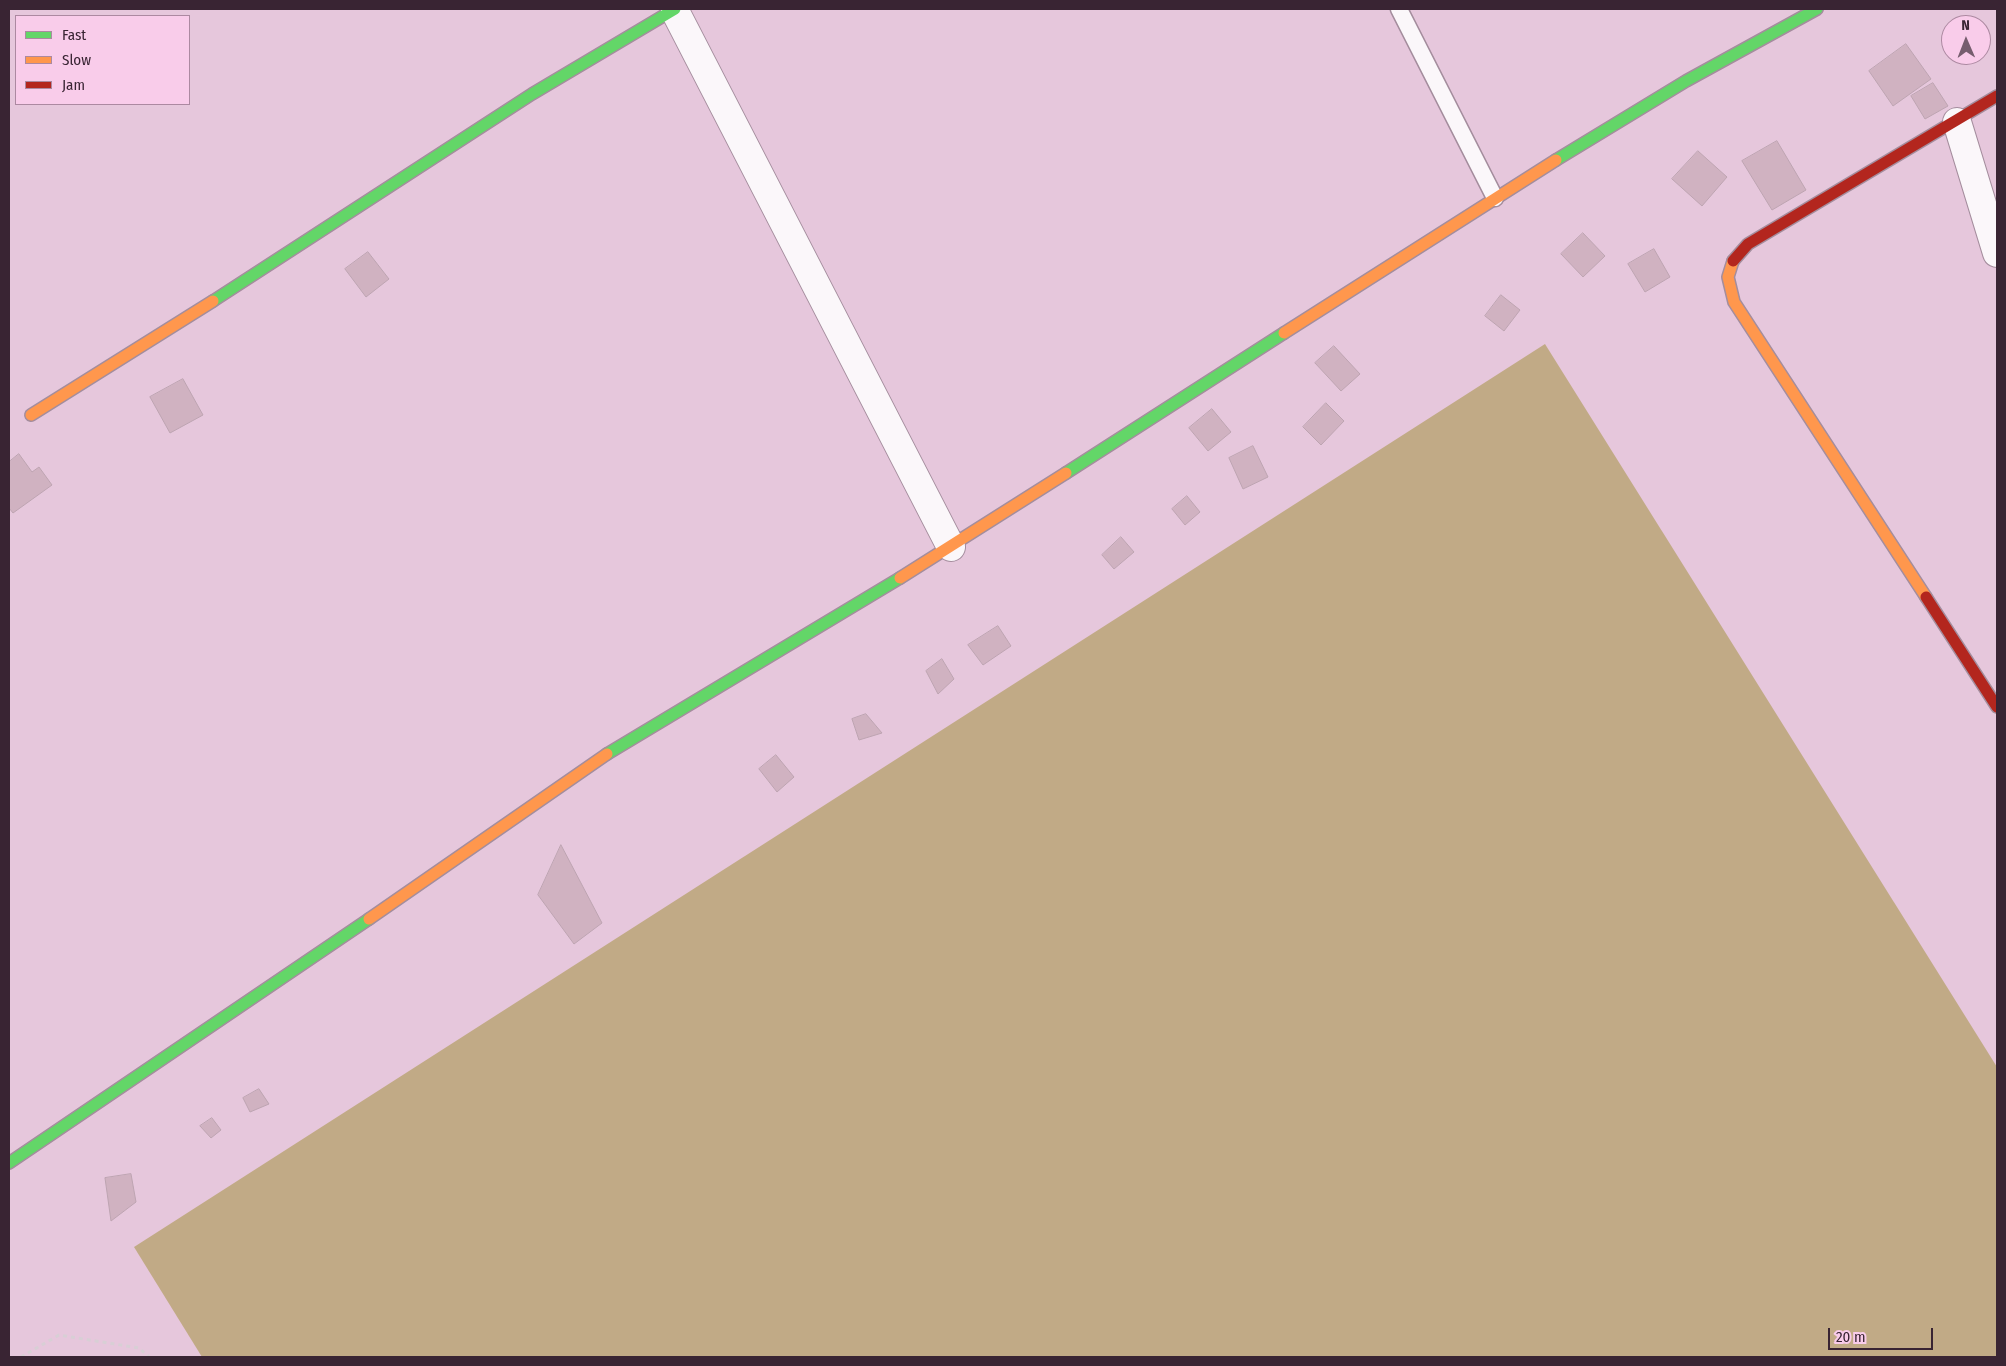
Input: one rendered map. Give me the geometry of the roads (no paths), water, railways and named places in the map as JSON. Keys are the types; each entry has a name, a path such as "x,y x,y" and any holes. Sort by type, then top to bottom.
{"street":[{"path":"9,1163 222,1021 614,749 951,547 1495,198 1686,81 1817,9"},
{"path":"31,415 271,265 532,94 675,10 951,547"},
{"path":"1997,96 1957,122 1748,244 1735,256 1729,270 1728,286 1734,302 1997,707"},
{"path":"1957,122 1997,253"}],"lane":[{"path":"1399,9 1495,198"}]}
